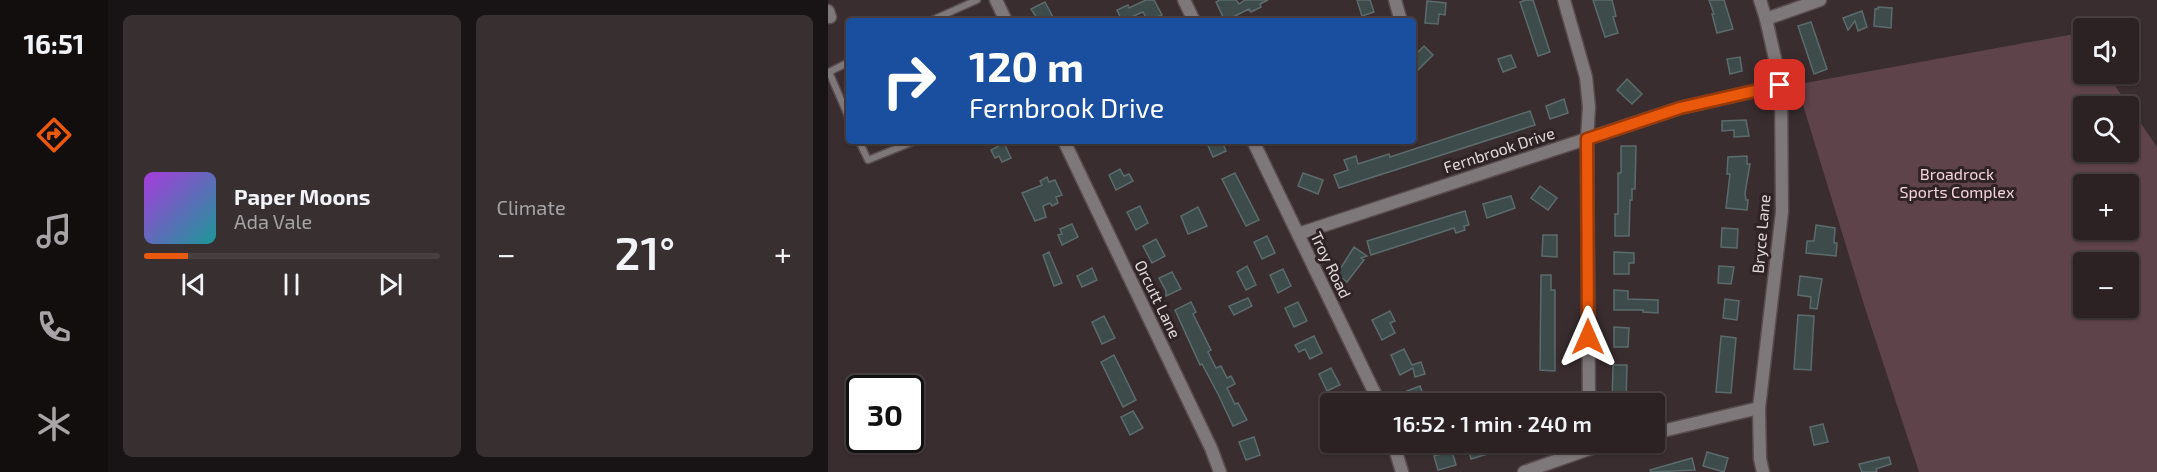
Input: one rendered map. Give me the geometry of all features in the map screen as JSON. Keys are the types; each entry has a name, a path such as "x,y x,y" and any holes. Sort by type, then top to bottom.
{"street":[{"path":"996,0 1005,18"},
{"path":"1184,0 1193,18"},
{"path":"1395,0 1400,18"},
{"path":"1564,0 1586,77 1588,107 1589,393"},
{"name":"Bryce Lane","path":"1760,0 1780,85 1782,212 1759,408 1760,459 1763,472"},
{"path":"1766,19 1820,0"},
{"name":"Fernbrook Drive","path":"1298,234 1680,108 1780,85"},
{"name":"Orcutt Lane","path":"1065,144 1211,448 1220,472"},
{"name":"Troy Road","path":"1254,144 1375,393"},
{"path":"1665,430 1759,408"},
{"path":"1396,453 1402,472"},
{"path":"1524,472 1572,453"}],"lane":[{"path":"937,18 977,0"},
{"path":"846,64 829,72 846,111"},
{"path":"860,144 868,160 908,144"}],"green space":[{"name":"Broadrock Sports Complex","path":"2073,34 2073,84 2114,84 2122,96 2073,96 2073,162 2139,162 2139,121 2157,147 2157,472 1919,472 1866,311 1799,92 1794,85"}],"building":[{"path":"1146,0 1154,0 1162,15 1146,18 1143,12 1129,18 1121,18 1117,10 1128,5 1129,8"},
{"path":"1236,0 1239,4 1245,0 1268,0 1251,12 1249,9 1231,18 1224,18 1216,2"},
{"path":"1357,0 1370,0 1374,12 1362,16"},
{"path":"1533,0 1550,52 1538,56 1520,2"},
{"path":"1593,0 1612,0 1616,16 1613,17 1618,33 1605,37"},
{"path":"1709,0 1724,0 1733,29 1717,33"},
{"path":"1427,1 1446,3 1445,15 1439,14 1438,24 1425,23"},
{"path":"1045,2 1053,18 1037,18 1031,9"},
{"path":"1878,7 1892,8 1891,28 1874,26 1875,9"},
{"path":"1862,11 1867,27 1858,31 1855,21 1848,30 1843,18"},
{"path":"1811,22 1827,69 1814,74 1798,26"},
{"path":"1424,46 1433,55 1418,70 1416,54"},
{"path":"1511,55 1516,67 1503,72 1498,59"},
{"path":"1740,57 1742,71 1730,74 1727,59"},
{"path":"1627,79 1642,94 1632,104 1617,90"},
{"path":"1564,99 1568,113 1550,119 1546,106"},
{"path":"1530,111 1535,125 1339,188 1334,175 1348,170 1344,160 1356,156 1358,164 1389,154 1390,157"},
{"path":"1746,120 1749,136 1734,137 1734,130 1722,131 1722,121"},
{"path":"1004,144 1011,158 1002,162 999,156 995,158 991,150"},
{"path":"1207,144 1223,144 1226,151 1213,157"},
{"path":"1621,146 1636,146 1635,189 1632,189 1632,200 1630,200 1629,236 1615,236"},
{"path":"1747,156 1747,164 1750,164 1745,193 1746,200 1748,200 1747,210 1726,208 1730,174 1727,174 1728,157"},
{"path":"1120,169 1124,176 1129,174 1133,181 1116,190 1109,175"},
{"path":"1235,173 1259,220 1246,226 1222,179"},
{"path":"1303,173 1323,180 1318,194 1298,186"},
{"path":"1047,177 1049,182 1055,180 1062,195 1056,197 1058,203 1043,206 1046,217 1035,221 1022,193 1042,185 1040,181"},
{"path":"1540,186 1557,198 1548,210 1531,198"},
{"path":"1511,196 1515,208 1487,218 1483,204"},
{"path":"1140,206 1148,223 1136,230 1127,212"},
{"path":"1198,207 1207,226 1188,234 1181,216"},
{"path":"1465,211 1469,225 1464,226 1465,230 1456,233 1454,228 1371,255 1367,241"},
{"path":"1072,224 1078,237 1062,245 1058,235 1062,234 1060,229"},
{"path":"1816,225 1835,228 1836,256 1806,253 1807,241 1814,241"},
{"path":"1722,228 1738,229 1737,248 1721,247"},
{"path":"1543,235 1557,235 1557,257 1542,256"},
{"path":"1267,236 1275,253 1262,259 1254,242"},
{"path":"1156,239 1165,256 1152,263 1143,246"},
{"path":"1354,247 1367,256 1361,258 1364,260 1347,282 1337,274"},
{"path":"1049,252 1062,283 1054,286 1043,255"},
{"path":"1614,252 1634,253 1634,263 1629,263 1629,274 1614,274"},
{"path":"1247,266 1256,285 1246,290 1237,272"},
{"path":"1719,266 1734,267 1731,284 1718,283"},
{"path":"1092,268 1097,280 1082,287 1077,276"},
{"path":"1283,269 1291,286 1278,293 1270,275"},
{"path":"1172,272 1181,289 1166,296 1166,291 1159,278"},
{"path":"1541,275 1551,275 1551,290 1555,290 1555,371 1540,370"},
{"path":"1800,276 1822,279 1817,309 1810,308 1811,297 1798,295"},
{"path":"1614,290 1628,291 1628,299 1658,300 1658,313 1643,312 1643,310 1614,310"},
{"path":"1248,298 1252,306 1234,315 1229,306"},
{"path":"1725,299 1739,301 1737,320 1723,318"},
{"path":"1191,302 1196,312 1193,314 1211,350 1208,352 1216,368 1221,366 1227,378 1231,376 1235,384 1227,388 1247,420 1233,426 1202,364 1200,365 1175,310"},
{"path":"1298,302 1307,321 1294,327 1285,308"},
{"path":"1390,311 1395,321 1390,323 1395,333 1382,340 1372,320"},
{"path":"1798,315 1814,316 1811,370 1794,369"},
{"path":"1104,316 1115,338 1102,344 1092,322"},
{"path":"1614,327 1629,328 1628,347 1614,347"},
{"path":"1314,336 1322,353 1310,359 1305,349 1299,352 1295,345"},
{"path":"1721,336 1736,338 1731,393 1716,392"},
{"path":"1404,349 1412,365 1421,362 1425,374 1415,377 1413,368 1400,375 1391,355"},
{"path":"1114,355 1136,400 1123,407 1101,362"},
{"path":"1613,365 1627,365 1626,393 1612,393"},
{"path":"1331,368 1340,385 1327,391 1319,374"},
{"path":"1420,386 1423,393 1408,393 1407,391"},
{"path":"1133,411 1143,428 1130,435 1121,417"},
{"path":"1823,424 1828,442 1814,445 1810,427"},
{"path":"1254,437 1260,455 1246,460 1239,442"},
{"path":"1707,452 1728,458 1724,472 1703,466"},
{"path":"1453,453 1456,465 1438,470 1434,456"},
{"path":"1469,453 1491,453 1471,459"},
{"path":"1889,457 1891,464 1876,469 1877,472 1862,472 1859,464"},
{"path":"1692,458 1695,470 1651,472 1650,470"}],"route":[{"path":"1588,337 1587,139 1680,108 1780,85"}]}
